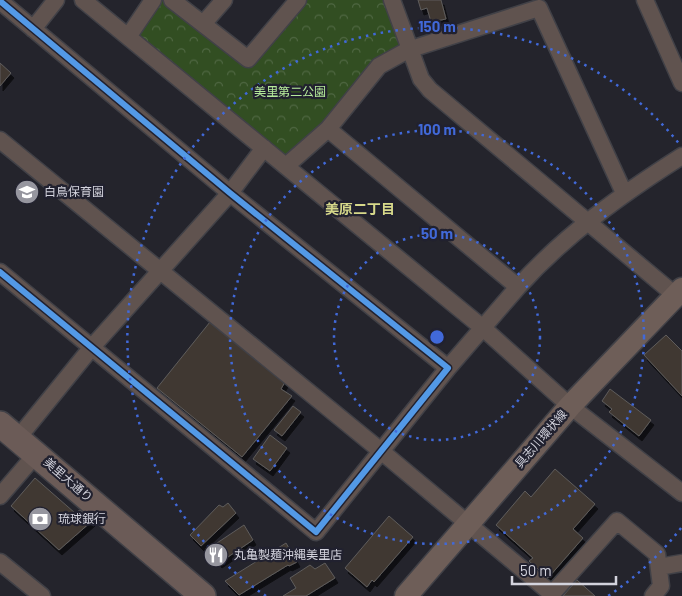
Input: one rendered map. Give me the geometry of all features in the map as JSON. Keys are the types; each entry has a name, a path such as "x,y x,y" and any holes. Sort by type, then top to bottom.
{"main road":[{"name":"具志川環状線","path":"406,596 570,406 679,292"},
{"name":"美里大通り","path":"18,439 203,596"}],"street":[{"path":"33,29 56,0"},
{"path":"83,0 483,328 570,406 682,493"},
{"path":"128,37 153,0"},
{"path":"172,0 248,59 298,0"},
{"path":"203,24 224,0"},
{"path":"392,0 408,50 421,79 430,90 587,223 679,292"},
{"path":"645,0 682,83"},
{"path":"0,1 230,193 448,368"},
{"path":"286,166 328,129 379,66 408,50 539,8 624,193"},
{"path":"328,129 518,287"},
{"path":"0,140 381,451 551,595 617,521 657,554 661,586 653,596"},
{"path":"0,496 18,439 92,347 230,193 264,148"},
{"path":"0,272 316,532 448,368 540,263 624,193 682,156"},
{"path":"0,562 42,596"},
{"path":"659,567 682,563"}],"green space":[{"name":"美里第二公園","path":"153,0 172,0 248,58 298,0 392,0 408,50 379,66 286,166 128,37"}],"building":[{"path":"418,0 441,0 446,19 431,22 427,8 421,10"},
{"path":"0,63 11,73 0,86"},
{"path":"210,322 285,382 281,389 292,396 242,457 157,388"},
{"path":"666,335 682,351 682,396 644,355"},
{"path":"610,389 651,420 639,436 609,412 612,409 602,401"},
{"path":"293,406 301,412 282,436 274,430"},
{"path":"270,435 287,448 270,471 253,459"},
{"path":"555,469 595,504 573,529 583,538 548,578 529,561 533,558 496,525 525,491 531,497"},
{"path":"35,478 75,513 80,510 92,521 59,550 11,506"},
{"path":"228,503 236,513 201,546 190,535 219,505 223,507"},
{"path":"389,516 413,537 374,582 372,580 367,587 345,568"},
{"path":"244,525 253,540 219,563 208,549"},
{"path":"286,543 297,562 288,565 239,595 225,581"},
{"path":"325,563 335,578 306,596 283,596 296,588 290,578 310,565 315,569"},
{"path":"577,580 595,596 563,596"}],"cycle path":[{"path":"0,1 230,193 448,368 316,532 0,272"}],"place":[{"name":"白鳥保育園","path":"27,192"},
{"name":"琉球銀行","path":"40,519"},
{"name":"丸亀製麺沖縄美里店","path":"216,555"}],"district":[{"name":"美原二丁目","path":"360,209"}]}
